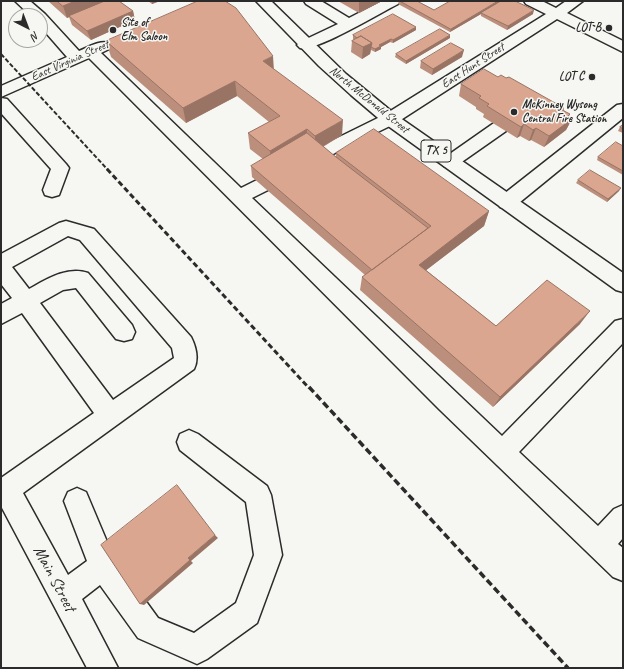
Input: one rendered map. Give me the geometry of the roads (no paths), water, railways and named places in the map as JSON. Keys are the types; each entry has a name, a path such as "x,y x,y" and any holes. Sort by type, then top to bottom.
{"street":[{"path":"22,1 29,8"},
{"name":"North McDonald Street","path":"263,1 305,45 346,84 390,120 623,284"},
{"path":"311,1 349,24"},
{"path":"305,45 324,38 393,1"},
{"path":"531,1 623,47"},
{"name":"East Hunt Street","path":"319,154 390,120 576,1"},
{"path":"48,25 84,55 240,197 447,401 623,567"},
{"name":"East Virginia Street","path":"1,92 119,40"},
{"path":"1,102 60,168 52,190"},
{"path":"507,202 623,109"},
{"path":"450,162 500,127"},
{"path":"240,197 261,184"},
{"path":"1,264 66,228 87,234 182,344 186,362 4,491"},
{"path":"1,268 110,416"},
{"path":"1,316 59,282 81,280 124,332"},
{"path":"502,453 623,328"},
{"path":"77,501 103,566 148,628 197,648 247,613 268,555 258,495 189,442"},
{"name":"Main Street","path":"4,491 103,668"},
{"path":"600,544 623,518"},
{"path":"63,596 103,566"}],"railway":[{"path":"1,54 108,170"},
{"path":"107,169 309,388"},
{"path":"309,387 568,668"}],"place":[{"name":"LOT B","path":"609,28"},
{"name":"Site of Elm Saloon","path":"113,30"},
{"name":"LOT C","path":"592,77"},
{"name":"McKinney Wysong Central Fire Station","path":"514,112"}]}
